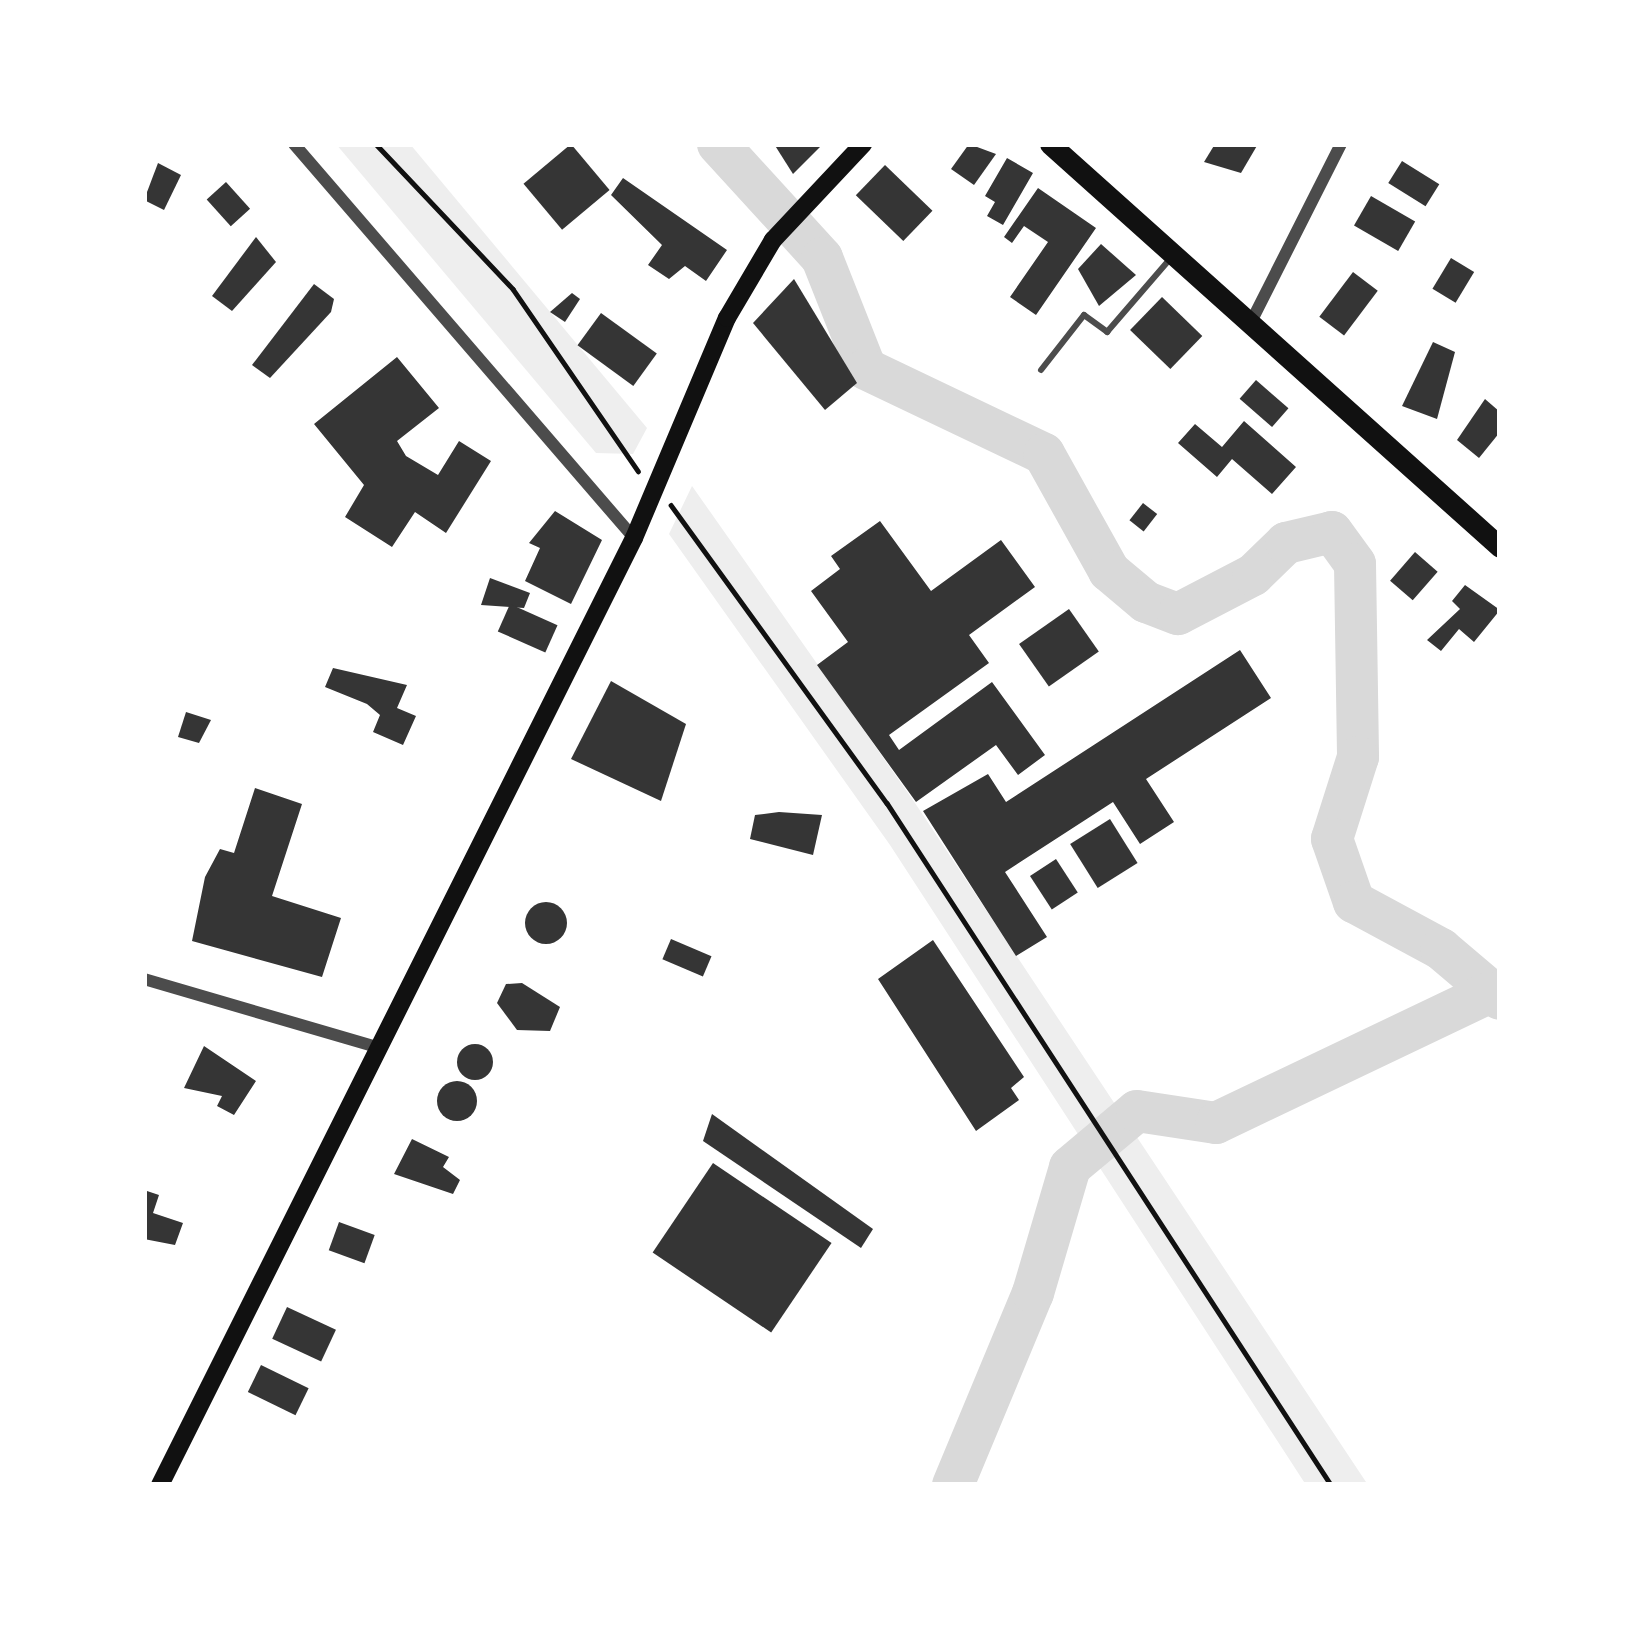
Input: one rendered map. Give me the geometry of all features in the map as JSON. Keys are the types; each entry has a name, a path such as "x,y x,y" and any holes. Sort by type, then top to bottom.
{"highway":[{"path":"1049,144 1500,547"}],"main road":[{"path":"160,1485 634,538 773,240 863,144"}],"street":[{"path":"294,144 634,538"},
{"path":"1250,324 1341,144"},
{"path":"144,979 380,1048"}],"lane":[{"path":"1041,370 1084,316 1106,332 1173,256"}],"path":[{"path":"376,144 513,290 608,441 656,489 808,687 1331,1485"}],"shaded area":[{"path":"336,144 410,144 647,428 633,454 596,453"},
{"path":"692,486 913,800 1368,1485 1306,1485 890,845 669,534"}],"building":[{"path":"571,144 610,190 562,230 524,184"},
{"path":"774,144 823,144 793,174"},
{"path":"969,144 996,154 974,185 951,169"},
{"path":"1215,144 1258,144 1241,173 1204,162"},
{"path":"1007,158 1033,173 1003,225 987,216 995,202 985,196"},
{"path":"1402,161 1439,184 1426,206 1388,183"},
{"path":"158,163 181,175 164,210 144,200"},
{"path":"885,165 932,211 903,241 856,195"},
{"path":"623,178 727,250 706,281 685,266 669,279 648,265 662,245 611,195"},
{"path":"226,182 250,209 231,226 207,199"},
{"path":"1038,188 1096,228 1036,315 1010,297 1048,242 1024,226 1012,243 1004,237"},
{"path":"1371,196 1415,222 1398,251 1354,225"},
{"path":"256,237 276,262 232,311 212,296"},
{"path":"1101,244 1136,275 1099,306 1078,269"},
{"path":"1451,258 1474,272 1456,303 1432,289"},
{"path":"1353,272 1378,291 1344,335 1319,317"},
{"path":"794,279 857,383 825,410 753,323"},
{"path":"314,284 334,299 331,312 270,378 252,365"},
{"path":"572,293 580,299 565,322 550,312"},
{"path":"1162,297 1202,336 1170,369 1130,330"},
{"path":"601,313 657,354 633,386 577,345"},
{"path":"1433,342 1455,352 1437,419 1402,406"},
{"path":"397,357 439,408 397,441 406,456 438,475 459,441 491,461 446,533 415,512 392,547 345,517 364,485 314,424"},
{"path":"1256,380 1288,408 1272,427 1240,399"},
{"path":"1485,399 1500,412 1500,432 1479,458 1457,440"},
{"path":"1244,421 1296,467 1272,494 1232,459 1217,477 1178,443 1195,424 1222,447"},
{"path":"1143,503 1157,514 1144,531 1129,520"},
{"path":"555,511 602,540 571,604 525,581 540,548 529,543"},
{"path":"880,521 931,591 1001,540 1035,587 969,635 989,663 889,735 899,750 992,682 1045,755 1018,775 996,745 916,802 817,665 848,642 811,591 840,569 831,556"},
{"path":"1415,552 1438,572 1413,600 1390,581"},
{"path":"490,578 530,593 524,608 481,605"},
{"path":"1465,585 1500,610 1474,642 1459,629 1441,651 1427,640 1460,609 1452,601"},
{"path":"510,604 558,625 545,653 498,631"},
{"path":"1069,609 1099,652 1049,687 1019,644"},
{"path":"1240,650 1271,698 1146,779 1174,822 1140,844 1113,802 1005,872 1047,937 1016,956 923,811 988,774 1006,802"},
{"path":"333,668 407,685 397,708 416,716 403,745 373,732 380,715 367,704 325,687"},
{"path":"611,681 686,724 661,801 571,759"},
{"path":"186,712 211,720 199,743 178,737"},
{"path":"255,788 302,804 272,896 341,918 322,977 192,941 205,877 220,849 234,853"},
{"path":"755,815 822,815 813,855 750,839"},
{"path":"1110,819 1138,863 1098,888 1070,844"},
{"path":"1056,859 1078,893 1052,909 1030,876"},
{"path":"546,902 561,908 567,923 561,938 546,944 531,938 525,923 531,908"},
{"path":"671,939 712,956 703,976 662,959"},
{"path":"933,940 1024,1077 1011,1088 1019,1100 976,1131 878,979"},
{"path":"522,983 560,1007 550,1031 517,1030 497,1003 506,984"},
{"path":"475,1044 488,1049 493,1062 488,1075 475,1080 462,1075 457,1062 462,1049"},
{"path":"204,1046 256,1081 234,1115 217,1106 222,1096 184,1088"},
{"path":"457,1081 471,1087 477,1101 471,1115 457,1121 443,1115 437,1101 443,1087"},
{"path":"712,1114 873,1229 861,1248 703,1141"},
{"path":"412,1139 449,1157 443,1167 460,1180 453,1194 394,1174"},
{"path":"713,1163 832,1243 771,1333 653,1253"},
{"path":"144,1190 159,1195 153,1213 183,1223 175,1245 144,1239"},
{"path":"339,1222 375,1235 364,1263 329,1250"},
{"path":"287,1307 336,1330 321,1362 272,1339"},
{"path":"261,1365 309,1388 295,1415 248,1392"}],"waterway":[{"path":"718,144 822,258 866,369 1044,454 1109,571 1146,602 1178,614 1253,575 1286,543 1332,532 1355,564 1358,757 1332,839 1354,902 1441,949 1500,999"},
{"path":"953,1485 1033,1293 1070,1167 1137,1111 1216,1123 1489,993"}]}
